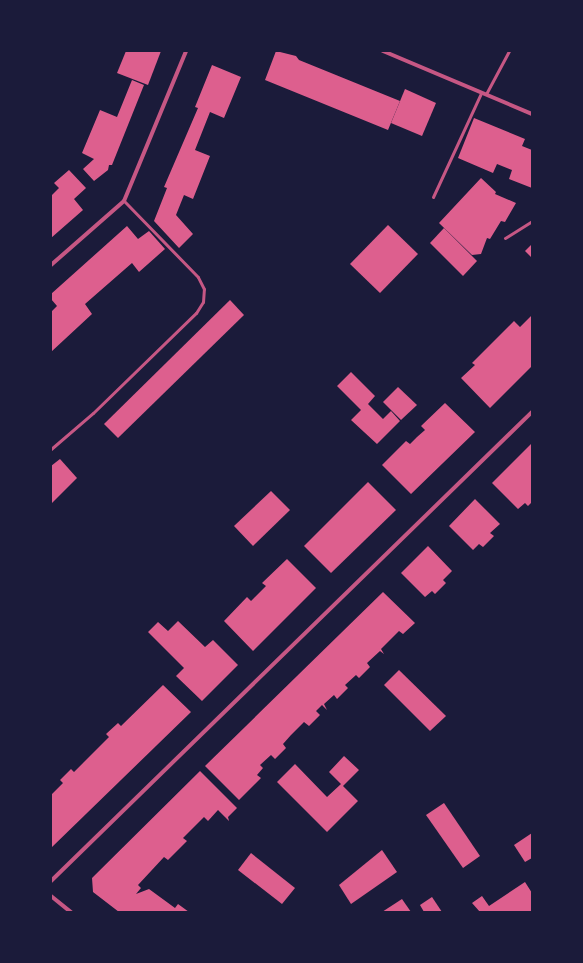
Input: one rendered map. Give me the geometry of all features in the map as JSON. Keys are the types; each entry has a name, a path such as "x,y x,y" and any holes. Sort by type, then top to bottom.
{"street":[{"path":"51,265 124,201 186,51"},
{"path":"383,51 532,114"},
{"path":"51,881 532,412"},
{"path":"51,896 71,912"}],"lane":[{"path":"433,197 484,94 509,51"},
{"path":"51,449 116,391 196,313 203,302 204,289 198,277 124,201"},
{"path":"505,238 532,221"}],"building":[{"path":"126,51 161,51 148,85 117,73"},
{"path":"276,51 296,56 299,60 400,101 388,130 265,80"},
{"path":"212,65 241,77 224,118 210,112 195,150 210,156 193,199 184,195 176,215 193,234 179,248 154,221 167,188 164,187 198,108 195,107"},
{"path":"132,80 144,85 112,165 109,165 108,170 94,181 83,169 94,159 82,153 100,110 117,117"},
{"path":"405,89 436,103 422,136 391,123"},
{"path":"474,118 525,139 522,146 532,150 532,188 509,179 512,170 497,164 493,173 458,158"},
{"path":"69,170 86,188 74,199 83,210 51,238 51,196 59,188 54,183"},
{"path":"481,178 496,192 495,194 516,203 505,222 501,221 490,239 487,238 481,254 472,255 439,223"},
{"path":"388,225 418,254 380,293 350,264"},
{"path":"127,226 138,239 149,231 165,249 139,272 132,263 85,304 92,314 51,352 51,312 57,306 51,299 51,294"},
{"path":"444,228 477,261 463,276 430,243"},
{"path":"532,244 532,258 525,251"},
{"path":"230,300 244,315 118,438 104,424"},
{"path":"532,315 532,366 490,408 461,378 475,365 472,363 514,321 520,327"},
{"path":"351,372 375,396 368,404 383,419 391,411 400,421 377,444 351,420 361,410 337,386"},
{"path":"398,387 417,405 401,420 383,402"},
{"path":"445,403 475,432 411,494 382,465 406,441 410,444 425,430 421,426"},
{"path":"532,443 532,502 528,506 525,503 518,509 492,483"},
{"path":"60,459 77,478 51,504 51,466"},
{"path":"368,482 396,510 331,573 304,546"},
{"path":"271,491 290,510 253,546 234,526"},
{"path":"475,499 500,524 490,533 494,536 483,547 479,544 473,550 449,526"},
{"path":"428,546 452,571 443,580 446,583 435,594 432,591 425,597 401,573"},
{"path":"287,559 316,588 253,651 224,621 247,597 251,601 266,586 262,583"},
{"path":"383,592 415,623 403,634 399,631 381,649 384,654 380,651 367,663 370,667 359,678 356,675 345,685 348,688 337,699 334,695 324,704 327,710 322,705 316,711 320,715 309,726 304,722 283,744 286,748 275,759 271,755 260,765 263,768 257,775 261,778 239,800 205,766"},
{"path":"178,621 205,647 213,640 238,665 202,701 176,676 184,668 148,632 158,622 168,631"},
{"path":"399,670 446,716 430,731 384,685"},
{"path":"163,685 191,712 51,848 51,795 63,783 60,780 71,769 74,772 109,737 106,734 118,723 121,726"},
{"path":"344,756 359,770 343,786 358,801 327,832 277,782 295,764 327,797 341,784 329,772"},
{"path":"200,771 237,808 228,817 229,821 218,810 208,821 204,817 183,838 187,841 168,860 164,857 138,885 141,888 136,894 149,889 175,908 178,904 189,912 119,912 93,892 92,878"},
{"path":"444,803 480,856 463,868 426,815"},
{"path":"532,833 532,858 525,862 514,845"},
{"path":"382,850 397,872 351,904 339,885"},
{"path":"251,853 295,888 282,904 238,870"},
{"path":"525,882 532,893 532,912 480,912 472,903 482,896 489,906"},
{"path":"432,897 442,912 424,912 420,905"},
{"path":"402,899 411,912 382,912"}]}
